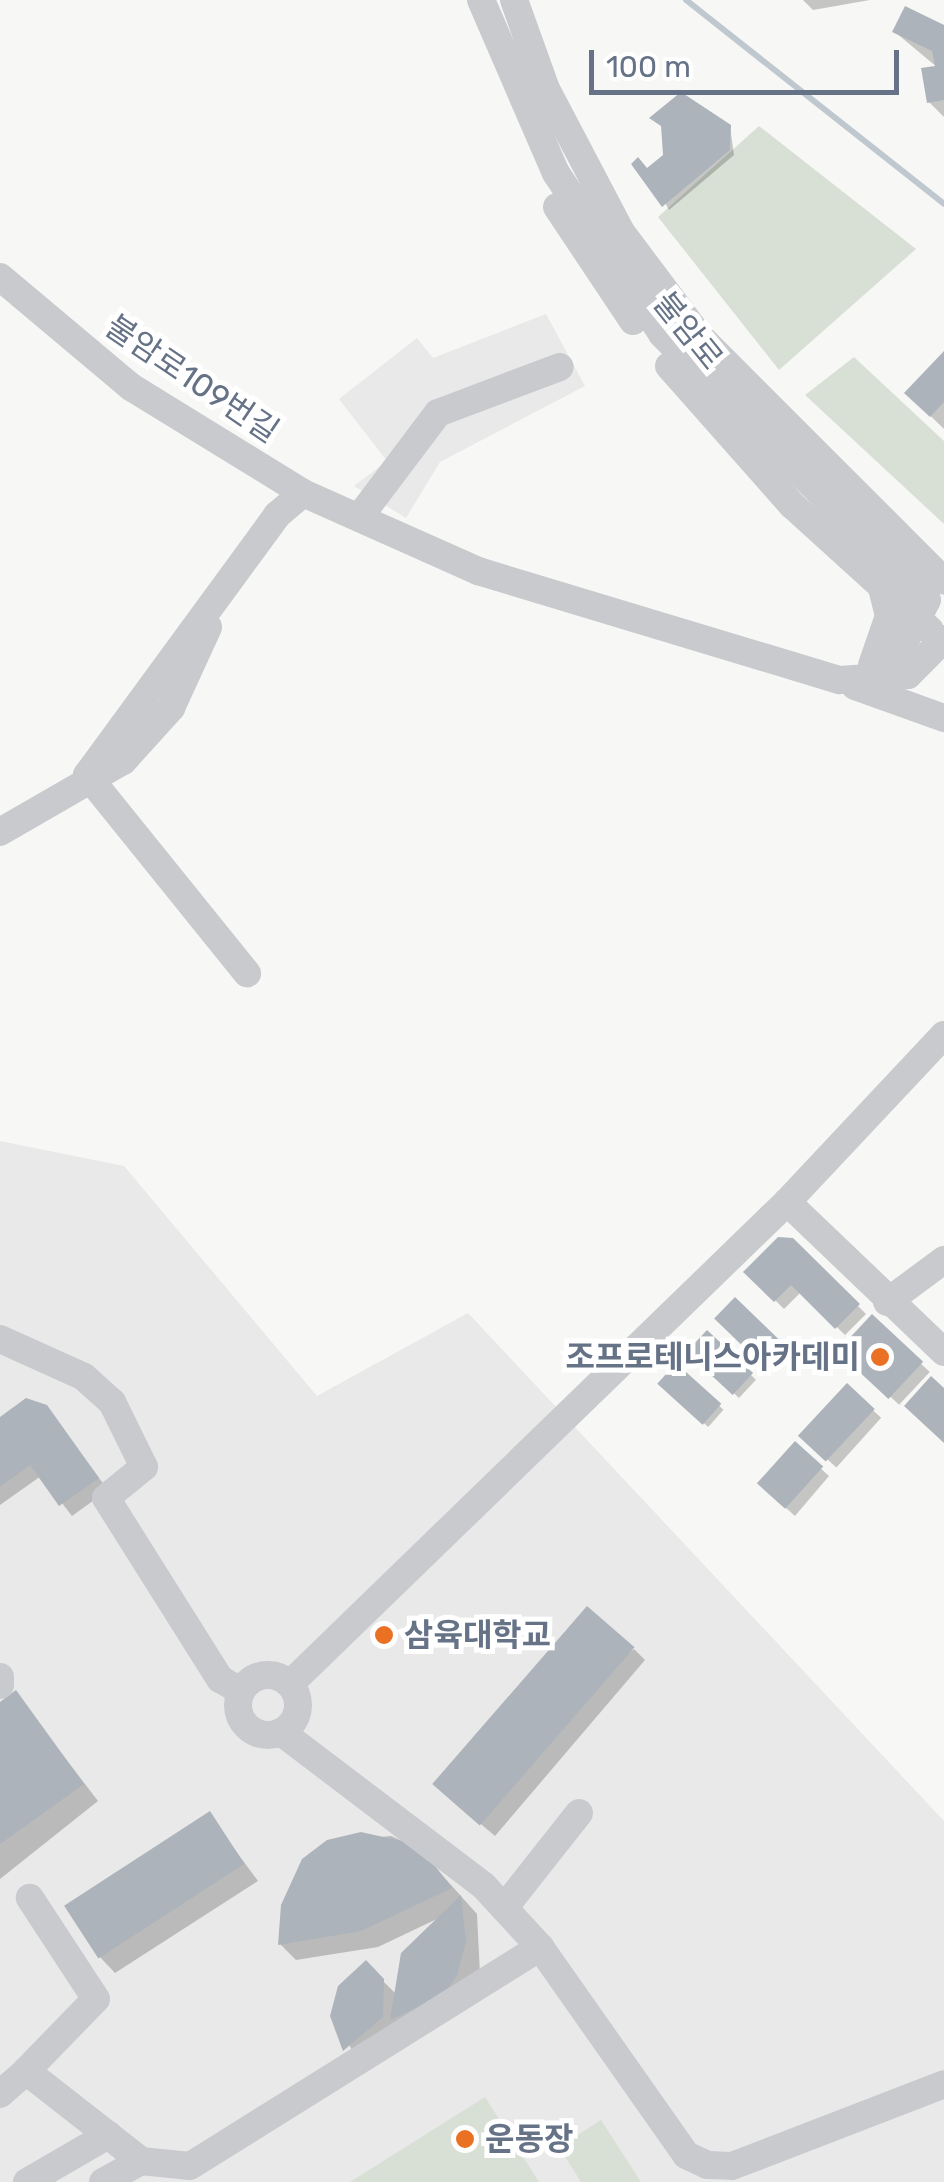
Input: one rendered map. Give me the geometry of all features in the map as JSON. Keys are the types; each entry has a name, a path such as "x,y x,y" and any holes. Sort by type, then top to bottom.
{"street":[{"name":"불암로","path":"467,0 536,174 597,274 792,505 943,641"},
{"path":"482,0 556,173 662,334 928,600 885,678"},
{"name":"불암로","path":"514,0 546,89 620,232 700,336 944,581"},
{"name":"불암로109번길","path":"0,278 132,386 303,493 478,571 840,680 944,718"},
{"path":"360,516 438,413 560,367"},
{"path":"0,832 87,775 124,761 171,708 229,579 303,493"},
{"path":"840,680 880,658 890,616 880,586"},
{"path":"840,680 908,675 943,641"},
{"path":"87,775 247,973"},
{"path":"290,1684 787,1202 944,1034"},
{"path":"787,1202 887,1302 944,1352"},
{"path":"887,1302 944,1260"},
{"path":"0,1339 84,1377 112,1402 144,1467 106,1498 220,1679 240,1691 246,1726 281,1732 504,1908 540,1947 686,2155 736,2174 944,2084"},
{"path":"240,1691 263,1675 290,1684"},
{"path":"281,1732 298,1710 290,1684"},
{"path":"504,1908 578,1814"},
{"path":"0,2094 96,1999 30,1898"},
{"path":"26,2070 141,2161 190,2166 540,1947"},
{"path":"26,2182 108,2135"},
{"path":"102,2182 141,2161"}],"shaded area":[{"path":"759,126 916,249 779,370 658,217"},
{"path":"546,314 585,386 440,462 406,518 354,486 387,461 339,399 417,338 433,358"},
{"path":"854,357 944,441 944,524 805,395"},
{"name":"삼육대학교","path":"0,1141 124,1166 317,1396 468,1313 944,1821 944,2182 0,2182"},
{"name":"운동장","path":"485,2097 539,2182 350,2182"},
{"path":"601,2120 641,2182 581,2182 559,2147"}],"building":[{"path":"905,6 944,25 944,100 927,103 921,68 935,66 932,51 892,32"},
{"path":"681,92 731,125 730,150 662,207 631,164 638,157 647,168 663,155 661,126 649,118"},
{"path":"944,351 944,402 930,417 904,393"},
{"path":"778,1237 793,1238 860,1304 835,1329 791,1285 774,1302 743,1272"},
{"path":"735,1297 782,1342 761,1364 714,1319"},
{"name":"조프로테니스아카데미","path":"872,1314 923,1362 888,1399 837,1351"},
{"path":"707,1330 753,1373 733,1395 687,1352"},
{"path":"676,1363 721,1404 703,1425 657,1384"},
{"path":"931,1376 944,1388 944,1443 904,1406"},
{"path":"847,1383 875,1409 826,1462 798,1436"},
{"path":"26,1398 47,1405 99,1478 59,1506 30,1465 0,1487 0,1417"},
{"path":"795,1441 823,1466 785,1509 757,1483"},
{"path":"587,1606 635,1647 480,1825 432,1784"},
{"path":"16,1690 84,1784 0,1844 0,1702"},
{"path":"210,1811 244,1864 98,1959 64,1906"},
{"path":"361,1832 419,1845 452,1888 361,1931 278,1945 281,1905 302,1859 327,1840"},
{"path":"461,1895 466,1942 457,1975 444,1995 390,2020 401,1953"},
{"path":"366,1960 384,1979 383,2017 343,2051 330,2016 338,1986"}],"waterway":[{"path":"686,0 944,204"}],"place":[{"name":"조프로테니스아카데미","path":"880,1357"},
{"name":"삼육대학교","path":"384,1635"},
{"name":"운동장","path":"465,2139"}]}
